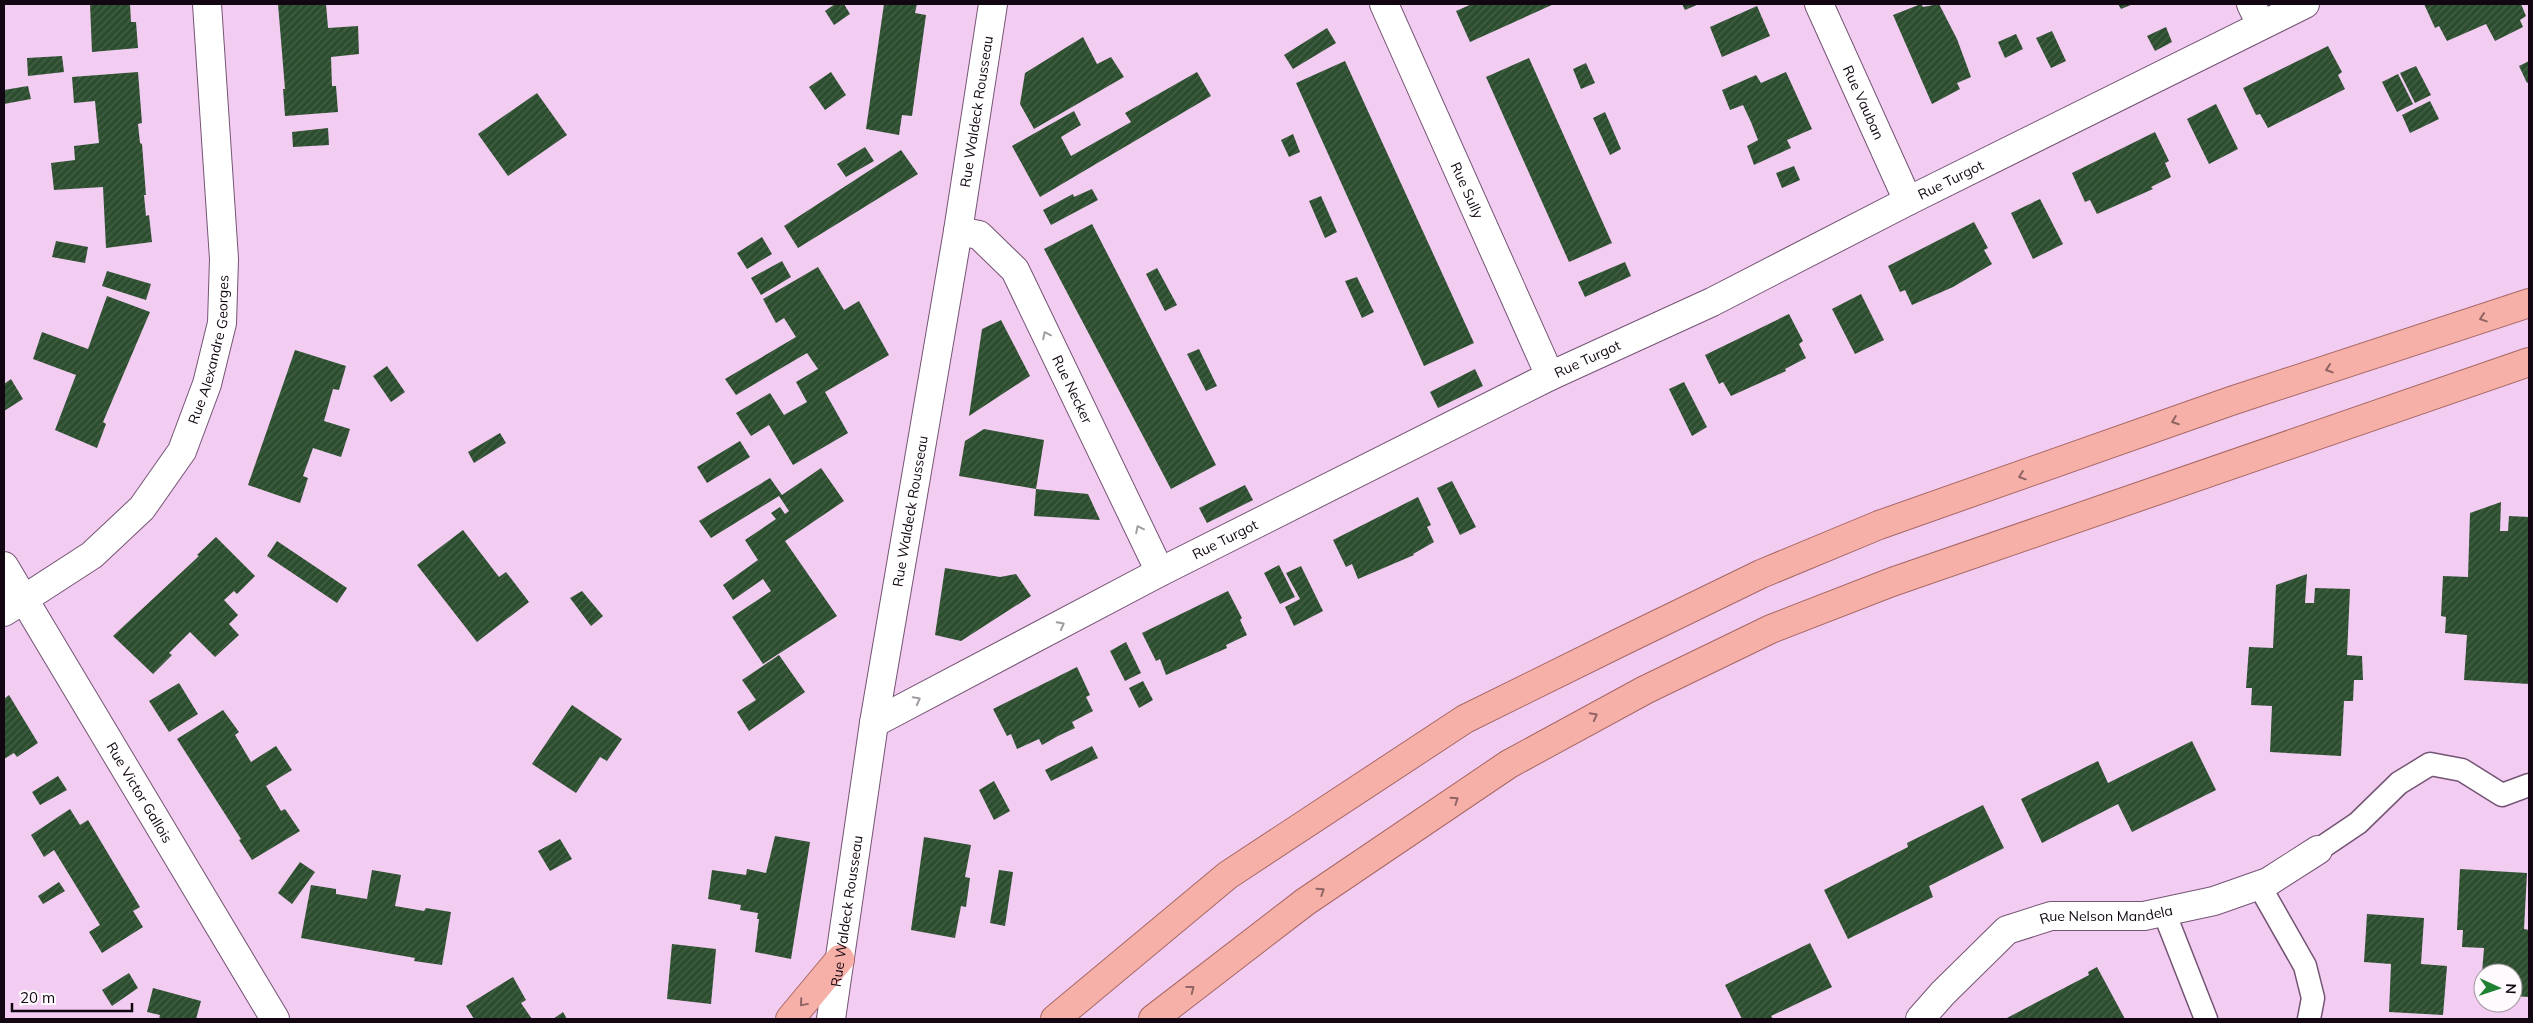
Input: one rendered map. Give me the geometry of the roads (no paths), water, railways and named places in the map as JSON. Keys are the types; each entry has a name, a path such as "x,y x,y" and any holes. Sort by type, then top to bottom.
{"highway":[{"path":"1055,1019 1228,875 1465,719 1761,574 1879,525 2231,401 2529,303"},
{"path":"1153,1019 1305,902 1509,764 1636,694 1763,633 1892,582 2529,362"},
{"path":"790,1019 840,959"}],"street":[{"name":"Rue Alexandre Georges","path":"14,606 92,554 142,508 182,451 207,384 222,323 224,259 207,4"},
{"name":"Rue Waldeck Rousseau","path":"830,1019 874,723 958,231 992,4"},
{"name":"Rue Sully","path":"1384,4 1550,376"},
{"name":"Rue Vauban","path":"1819,4 1908,201"},
{"name":"Rue Turgot","path":"874,723 1160,572 1550,376 1712,302 1908,201 2256,15 2304,4"},
{"name":"Rue Necker","path":"958,231 979,235 1015,270 1160,572"},
{"name":"Rue Victor Gallois","path":"4,566 14,606 275,1019"},
{"name":"Rue Nelson Mandela","path":"1920,1019 1942,993 2007,930 2051,916 2144,916 2214,901 2268,882 2318,850"}],"lane":[{"path":"2318,850 2358,823 2399,783 2430,764 2462,770 2502,795 2529,785"},
{"path":"2259,885 2305,966 2312,998 2309,1019"},
{"path":"2164,912 2206,1019"}]}
